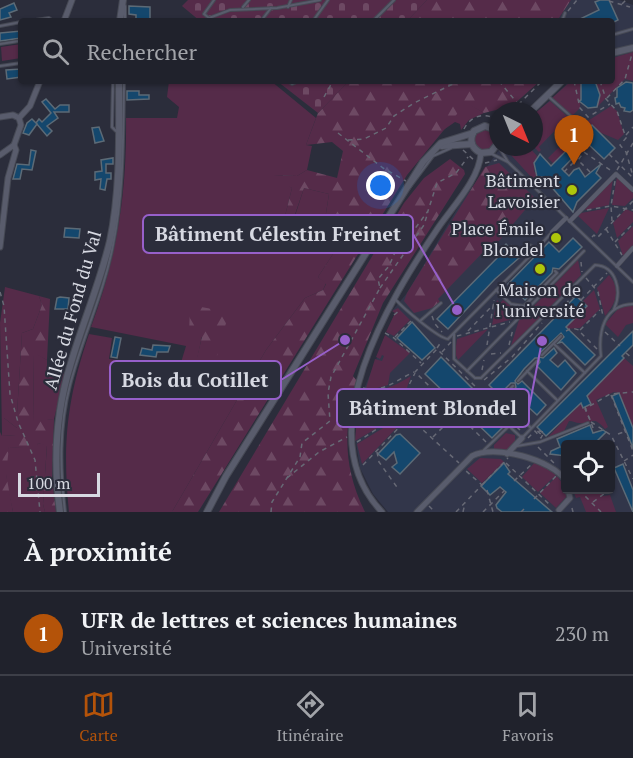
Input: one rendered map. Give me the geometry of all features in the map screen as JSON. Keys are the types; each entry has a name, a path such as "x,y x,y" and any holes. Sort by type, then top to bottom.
{"street":[{"path":"65,18 72,0"},
{"path":"116,0 121,8"},
{"path":"120,18 123,0"},
{"path":"615,52 633,48"},
{"path":"19,118 30,106 39,84"},
{"name":"Allée du Fond du Val","path":"60,512 56,452 60,412 71,362 97,288 110,239 117,190 119,132 116,106 119,84"},
{"path":"540,102 559,84"},
{"path":"0,117 13,115 19,118 21,125 14,145 0,155"},
{"path":"207,511 404,191 433,150 450,139 473,133 484,126 489,128"},
{"path":"472,146 473,133"},
{"path":"433,150 452,143 472,146 481,153 489,153"},
{"path":"0,247 8,178 16,150 14,145"},
{"path":"382,512 367,494 356,468 351,446 350,436 359,387 374,342 394,299 480,163 481,153"},
{"path":"552,232 568,220 616,174 633,190"},
{"path":"617,266 633,248"},
{"path":"507,454 523,436"},
{"path":"417,512 472,456 483,452 537,459 561,477"},
{"path":"559,510 568,502 568,494"}],"lane":[{"path":"123,0 125,18"},
{"path":"214,0 205,10 204,14 209,18 242,8 288,7 320,0"},
{"path":"242,8 249,0"},
{"path":"288,7 291,0"},
{"path":"315,18 328,0"},
{"path":"376,18 394,0"},
{"path":"263,18 271,8"},
{"path":"563,18 565,14"},
{"path":"0,26 18,23"},
{"path":"615,34 633,29"},
{"path":"0,44 18,41"},
{"path":"0,66 18,63"},
{"path":"113,84 116,106"},
{"path":"65,512 61,460 64,418 74,371 113,246 121,193 124,84"},
{"path":"547,95 574,119"},
{"path":"404,191 417,181 433,156 451,148 472,146"},
{"path":"496,156 508,162"},
{"path":"504,156 508,162 633,282"},
{"path":"394,299 409,315 444,339 454,334 552,232"},
{"path":"530,245 536,250"},
{"path":"467,371 584,252"},
{"path":"454,334 454,359 475,378 487,375 584,275 598,265 609,271 619,287 614,309 602,328 601,356 523,436 509,426 483,452"},
{"path":"496,290 511,304 524,306 557,273 555,271"},
{"path":"500,286 506,291"},
{"path":"420,321 441,303"},
{"path":"614,309 633,304"},
{"path":"542,356 561,336"},
{"path":"554,344 585,373"},
{"path":"518,381 537,361"},
{"path":"527,371 558,400"},
{"path":"513,386 501,398 531,428"},
{"path":"515,446 535,444 590,422"}],"path":[{"path":"565,14 577,0"},
{"path":"621,5 626,0"},
{"path":"609,1 630,7"},
{"path":"606,99 626,79 633,48"},
{"path":"324,97 331,84"},
{"path":"348,140 364,139 386,129 394,116 414,103 453,84"},
{"path":"502,84 516,102"},
{"path":"522,102 539,84"},
{"path":"575,84 580,108 588,117 610,104"},
{"path":"601,84 606,99 617,111 625,135"},
{"path":"594,107 596,112"},
{"path":"633,127 625,135 620,145 627,154 633,177"},
{"path":"338,133 383,168 410,183"},
{"path":"612,222 610,206 616,174 633,143"},
{"path":"564,172 586,152 616,174"},
{"path":"609,154 633,177"},
{"path":"271,512 272,502 289,471 300,458 302,443 330,421 328,393 331,377 380,288 424,225 437,183 456,173 468,157 480,163 492,162 500,158"},
{"path":"578,159 590,172"},
{"path":"628,159 633,164"},
{"path":"589,240 594,235 597,238 633,201"},
{"path":"584,211 610,206 633,210"},
{"path":"380,288 377,282 389,266 400,241 414,230 428,211"},
{"path":"615,242 633,224"},
{"path":"606,229 623,258"},
{"path":"511,245 522,255 518,264"},
{"path":"578,258 584,275 594,287 601,301 601,310 606,319"},
{"path":"550,314 553,318 575,294 581,300 609,271"},
{"path":"0,292 4,306 10,394 18,422 35,460 40,512"},
{"path":"486,349 495,304 492,298"},
{"path":"468,332 495,304"},
{"path":"521,318 546,312 531,308"},
{"path":"394,315 400,310"},
{"path":"579,331 591,316 601,310"},
{"path":"432,315 435,324 445,335"},
{"path":"477,388 480,381 513,358 548,317"},
{"path":"394,338 412,320"},
{"path":"458,336 513,321"},
{"path":"508,349 514,325"},
{"path":"566,331 572,328 579,331 601,352"},
{"path":"602,328 620,346"},
{"path":"385,333 394,338 423,364"},
{"path":"441,352 452,341"},
{"path":"359,387 374,390 393,385 415,372 438,349 441,342"},
{"path":"438,349 523,436 535,444 542,454 556,465"},
{"path":"481,375 486,354 508,353 513,358"},
{"path":"626,353 633,359"},
{"path":"392,419 400,408 415,372"},
{"path":"415,372 490,445"},
{"path":"411,383 416,387"},
{"path":"633,392 610,394 585,409 590,422 611,435 633,479"},
{"path":"610,394 633,451"},
{"path":"405,397 411,403"},
{"path":"585,407 595,433"},
{"path":"400,408 460,464"},
{"path":"432,438 457,413"},
{"path":"351,446 392,419 409,417"},
{"path":"356,468 362,465 409,417"},
{"path":"618,434 625,431"},
{"path":"286,480 319,452 350,436"},
{"path":"377,450 379,462 399,490"},
{"path":"624,461 633,455"},
{"path":"514,481 535,461"},
{"path":"505,462 518,477 551,506"},
{"path":"456,512 482,485 464,468"},
{"path":"534,499 556,476"},
{"path":"487,490 493,512"},
{"path":"470,491 475,492"},
{"path":"483,512 504,491"},
{"path":"584,494 601,512"},
{"path":"592,503 603,494"},
{"path":"460,502 464,504"},
{"path":"426,503 435,512"},
{"path":"463,512 464,504"},
{"path":"572,508 573,512"},
{"path":"521,512 524,509"}],"shaded area":[{"path":"571,0 619,0 633,5 633,512 388,512 373,494 360,468 355,436 364,389 395,313 392,311 407,293 460,204 495,156 543,156 543,107 566,84 615,84 615,18 559,18"}],"green space":[{"path":"188,0 427,0 410,18 196,18 182,6"},
{"path":"427,0 571,0 559,18 410,18"},
{"path":"18,44 18,58 2,61 1,47"},
{"path":"633,52 633,81 625,79 597,107 595,84 615,84 615,57"},
{"path":"169,84 275,84 316,118 306,145 312,146 307,170 297,176 273,175 292,188 285,216 292,225 304,188 329,194 321,245 335,251 318,277 326,283 323,290 305,298 266,350 172,512 69,512 66,465 68,422 76,380 89,334 112,338 109,359 179,369 186,346 91,327 108,275 119,224 125,172 126,118 177,118 179,107 167,97","holes":["202,336 211,378 194,374"]},
{"path":"281,84 346,84 318,113"},
{"path":"346,84 537,84 516,102 489,102 489,112 484,113 466,103 407,175 198,512 172,512 266,350 305,298 323,290 326,284 318,277 335,251 321,246 329,194 304,188 291,226 285,216 292,188 272,179 273,175 297,176 307,170 337,178 343,151 332,142 306,145 318,113"},
{"path":"568,84 581,84 580,108 571,117 551,99"},
{"path":"550,101 568,117 543,143 543,107"},
{"path":"466,102 484,113 469,120 461,130 460,124 455,122 442,131"},
{"path":"611,106 617,111 624,134 618,140 599,132 592,125 587,129 583,124"},
{"path":"579,128 584,132 554,164 548,158 558,148 562,149 559,144 569,133 572,135"},
{"path":"480,131 488,131 489,148 480,149 475,144 475,136"},
{"path":"512,156 537,156 534,171 546,186 542,189"},
{"path":"450,159 464,170 465,174 383,303 353,376 357,381 349,415 349,463 352,479 365,512 219,512 404,203 424,178"},
{"path":"499,163 535,198 492,249 489,246 438,299 440,302 432,308 414,313 404,301 407,293 485,167"},
{"path":"617,177 633,193 633,198 625,206 612,205"},
{"path":"613,179 609,205 586,210 585,209"},
{"path":"609,208 597,234 578,216 581,213"},
{"path":"626,209 633,212 633,222 617,238 613,223"},
{"path":"633,226 633,246 623,256 618,241"},
{"path":"578,260 581,275 547,310 533,307"},
{"path":"609,275 615,285 616,296 605,316 597,288"},
{"path":"5,287 39,296 42,305 33,329 22,333 17,414 4,418 17,428 17,435 2,436 0,323"},
{"path":"594,290 600,309 580,328 564,329 587,305 583,301"},
{"path":"39,296 50,299 47,360 34,353 33,421 54,419 52,478 56,512 45,512 43,504 47,446 38,443 37,449 9,447 6,474 13,512 0,512 0,432 2,436 16,435 17,428 4,418 3,413 9,410 17,414 22,333 33,329 42,305"},
{"path":"497,300 500,303 503,300 514,308 528,307 516,318 492,325"},
{"path":"190,305 229,312 211,378 193,374 202,337 189,336"},
{"path":"633,306 633,323 626,325 618,337 605,324 618,309"},
{"path":"398,308 410,320 394,336 386,332 395,313 392,311"},
{"path":"543,315 510,348 519,320"},
{"path":"488,329 458,360 455,353 457,339"},
{"path":"385,335 410,353 390,373 388,385 374,389 366,388 375,359 382,361 384,356 382,355 380,359 376,357"},
{"path":"34,352 47,360 47,368 65,374 54,419 33,422"},
{"path":"624,358 633,366 633,428 619,393 614,392 596,400 608,427 605,429 595,421 578,423 569,421 564,431 548,437 581,403 583,408 590,404 587,396"},
{"path":"411,376 404,396 389,421 355,441 357,416 364,389 383,389"},
{"path":"401,417 406,418 362,464 357,444"},
{"path":"506,433 515,435 515,442 507,450 494,451 494,445"},
{"path":"38,443 47,445 43,504 45,512 13,512 6,471 9,447 36,448"},
{"path":"480,458 501,459 504,462 482,483 467,469"},
{"path":"536,461 556,475 538,492 522,477"},
{"path":"557,476 561,481 561,494 567,496 556,508 540,493"},
{"path":"574,494 610,495 616,512 586,512 580,497 576,498"}],"building":[{"path":"609,0 618,20 615,22 615,18 582,18 599,10 595,2"},
{"path":"14,3 17,10 9,13 11,17 0,20 0,9"},
{"path":"129,6 150,7 150,18 136,18 136,15 129,14"},
{"path":"18,31 18,38 0,41 0,33"},
{"path":"18,69 18,77 7,79 6,70"},
{"path":"626,82 633,83 633,110 630,112 624,111 625,108 619,103 616,104 615,98 617,88"},
{"path":"581,84 596,84 600,95 597,107 588,108 579,101 581,100"},
{"path":"127,91 139,91 139,95 149,95 149,99 127,100"},
{"path":"46,99 55,109 60,105 69,105 69,112 54,112 58,118 47,126 52,131 47,136 36,123 39,119 42,122 51,113 42,102"},
{"path":"32,119 37,124 29,135 23,133 27,123"},
{"path":"592,125 615,148 604,159 587,143 562,169 569,176 579,168 585,177 601,164 596,173 601,178 577,202 573,212 543,177 537,177 534,163 539,156 542,156 551,166"},
{"path":"99,127 104,141 95,143 92,128"},
{"path":"31,150 36,151 32,170 22,169 20,179 13,179 17,164 29,165"},
{"path":"113,158 113,164 106,164 106,173 111,173 111,179 107,179 105,190 100,189 101,179 95,180 95,172 102,171 101,160"},
{"path":"65,228 80,229 79,238 64,237"},
{"name":"Maison de l'université","path":"573,238 582,247 559,269 553,268 552,273 525,300 508,284 549,242 559,252"},
{"path":"506,244 519,258 495,279 448,329 437,319 500,255 498,253"},
{"path":"576,296 587,306 566,327 595,355 585,365 562,342 558,343 564,337 561,333 540,353 539,357 543,358 554,348 557,353 550,360 558,367 565,360 576,373 561,390 537,366 540,362 539,358 535,358 515,381 518,384 522,381 546,405 537,415 512,392 516,387 515,383 511,383 499,395 489,385"},
{"path":"57,298 69,298 68,309 55,309"},
{"path":"412,322 435,348 422,360 397,338"},
{"path":"633,331 633,345 622,356 624,358 587,396 591,404 583,408 581,403 546,436 537,427"},
{"path":"115,337 121,338 117,358 111,357"},
{"path":"153,345 170,346 168,352 157,352 156,357 140,355 142,348 152,350"},
{"path":"441,357 507,423 492,438 425,374"},
{"path":"619,393 633,428 633,448 612,396"},
{"path":"590,425 593,433 603,430 606,432 598,440 561,440 561,455 550,454 551,451 560,447 557,439"},
{"path":"400,434 420,453 400,474 392,467 397,463 394,452 386,460 378,454 396,435"},
{"path":"504,463 510,472 508,474 552,512 502,512 497,508 496,505 506,492 500,487 490,495 481,486"},
{"path":"623,464 633,490 633,512 615,470 615,468"}],"place":[{"name":"UFR de lettres et sciences humaines","path":"574,165"},
{"name":"Bâtiment Lavoisier","path":"572,190"},
{"name":"Place Émile Blondel","path":"556,238"},
{"name":"Maison de l'université","path":"540,269"},
{"name":"Bâtiment Célestin Freinet","path":"457,310"},
{"name":"Bois du Cotillet","path":"345,340"},
{"name":"Bâtiment Blondel","path":"542,341"}]}
